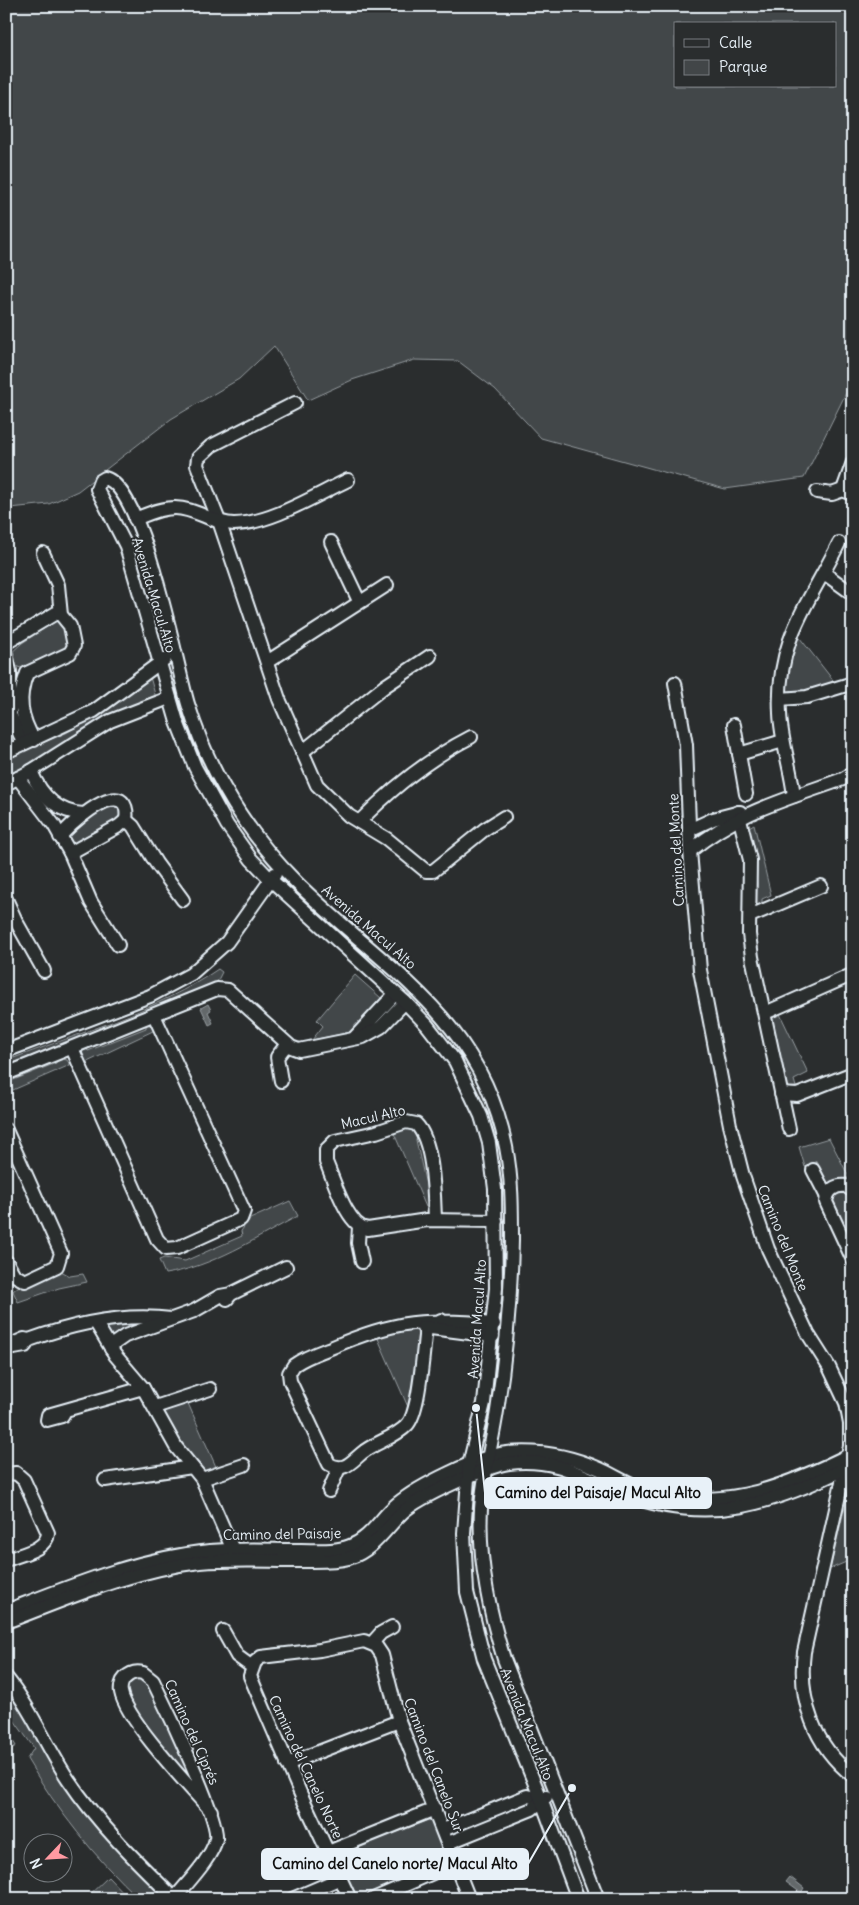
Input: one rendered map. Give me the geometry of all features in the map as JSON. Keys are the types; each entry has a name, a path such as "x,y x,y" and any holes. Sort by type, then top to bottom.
{"street":[{"path":"295,403 210,446 198,458 197,465 219,521 267,662 317,785 349,816 387,839 426,871 433,871 485,830 504,818"},
{"path":"817,492 832,494 848,492 853,462"},
{"name":"Avenida Macul Alto","path":"578,1899 541,1799 484,1659 469,1605 464,1533 468,1471 484,1403 493,1330 496,1221 492,1158 485,1129 476,1103 462,1074 447,1050 400,998 250,859 227,825 188,750 169,698 126,546 97,489 100,481 109,478 114,482 135,518 155,572 188,702 204,746 236,808 280,865 312,898 436,1008 470,1054 495,1106 506,1143 511,1180 512,1262 506,1349 487,1463 481,1531 485,1576 492,1618 507,1666 558,1792 598,1899"},
{"path":"135,518 161,510 177,508 234,524 272,516 348,480"},
{"path":"331,542 359,602"},
{"path":"794,796 783,741 780,700 783,664 794,627 807,599 824,574 839,543"},
{"path":"42,553 58,585 61,615"},
{"path":"824,574 853,594"},
{"path":"267,662 387,585"},
{"path":"146,615 154,609 164,613"},
{"path":"6,643 56,613 61,615 70,626 74,646 70,653 27,673 10,671"},
{"path":"6,654 10,671 10,714 29,741"},
{"path":"302,752 385,686 430,656"},
{"path":"6,752 94,711 166,658 177,662"},
{"path":"27,673 22,688 20,704 29,741"},
{"name":"Camino del Monte","path":"675,683 686,745 690,851 703,989 735,1149 771,1256 808,1334 844,1398 850,1424 850,1460 804,1652 801,1672 804,1696 815,1731 835,1761 853,1776"},
{"path":"780,700 807,697 853,683"},
{"path":"6,784 31,771 103,725 169,698"},
{"path":"734,725 746,794"},
{"path":"359,822 404,779 427,762 471,737"},
{"path":"739,754 783,741"},
{"path":"188,750 197,753 204,746"},
{"path":"31,771 44,794 54,804 66,812 84,814"},
{"path":"689,830 713,819 739,815 850,777"},
{"path":"18,778 48,815 70,853 92,902 118,944"},
{"path":"60,837 84,814 107,801 116,799 125,805 126,820 133,826 156,863 183,900"},
{"path":"690,851 739,815"},
{"path":"739,815 750,860 752,957 789,1129"},
{"path":"70,853 119,826 126,820"},
{"path":"6,1051 150,996 186,977 228,942 280,865"},
{"path":"750,916 821,886"},
{"path":"6,899 21,931 44,970"},
{"path":"765,1013 848,976"},
{"path":"6,1074 223,988 231,992 287,1044 299,1050 353,1039 370,1033 400,998"},
{"path":"72,1048 158,1239 166,1249 177,1248 241,1219 244,1211 154,1015"},
{"path":"281,1081 277,1057 287,1044"},
{"path":"781,1094 797,1095 853,1074"},
{"name":"Macul Alto","path":"362,1262 358,1243 359,1227 352,1219 325,1158 326,1150 336,1141 376,1132 406,1122 418,1126 426,1145 433,1178 435,1220"},
{"path":"6,1130 61,1253 58,1266 25,1281 14,1275 6,1261"},
{"path":"813,1170 827,1197"},
{"path":"853,1191 846,1186 837,1187 830,1190 827,1197 827,1206 853,1260"},
{"path":"359,1227 368,1229 435,1220 496,1221"},
{"path":"112,1349 122,1338 204,1307 217,1305 231,1294 286,1267"},
{"path":"30,1340 68,1327 155,1317 171,1319"},
{"path":"426,1328 415,1407 409,1423 396,1433 369,1448 347,1466 339,1468 329,1464 290,1381 290,1370 297,1362 365,1333 409,1322 441,1320 493,1330"},
{"path":"426,1328 441,1320"},
{"path":"409,1322 426,1328 493,1330"},
{"path":"96,1323 112,1349 144,1388 176,1447 202,1479 233,1550"},
{"path":"65,1411 93,1401 144,1388"},
{"path":"155,1407 210,1390"},
{"name":"Camino del Paisaje","path":"6,1611 127,1566 161,1558 212,1550 327,1550 349,1547 365,1538 390,1510 406,1497 487,1463 556,1466 582,1473 636,1498 667,1505 700,1509 733,1508 765,1502 796,1491 850,1460"},
{"path":"202,1479 244,1465"},
{"path":"105,1480 192,1467"},
{"path":"329,1491 339,1468"},
{"name":"Camino del Paisaje","path":"6,1622 121,1579 160,1569 221,1561 329,1561 346,1558 372,1546 408,1508 468,1471"},
{"path":"6,1474 16,1473 24,1480 48,1533 46,1540 41,1546 6,1560"},
{"path":"212,1550 219,1521"},
{"path":"223,1631 237,1656 252,1667 257,1659 265,1656 314,1651 359,1642 372,1643 382,1633 392,1628"},
{"name":"Camino del Canelo Sur","path":"372,1643 382,1655 398,1721 470,1899"},
{"name":"Camino del Canelo Norte","path":"252,1667 251,1681 287,1764 350,1899"},
{"name":"Camino del Ciprés","path":"175,1898 214,1845 217,1832 211,1812 153,1681 143,1673 131,1673 124,1679 121,1687 124,1700 152,1743 211,1812"},
{"path":"6,1677 24,1701 57,1763 85,1802 125,1849 175,1898"},
{"path":"287,1764 398,1721"},
{"path":"448,1842 532,1809 541,1799 558,1792"},
{"path":"443,1830 527,1796 541,1799"},
{"path":"328,1852 435,1809"},
{"path":"372,1899 456,1863"},
{"path":"292,1899 341,1878"}],"green space":[{"path":"6,6 853,6 853,393 846,393 804,478 725,489 541,438 495,389 458,361 414,360 352,380 308,400 274,346 239,379 171,419 78,491 49,504 10,508 6,520"},
{"path":"56,621 63,626 67,645 65,651 24,669 15,666 10,654 22,643"},
{"path":"796,633 836,684 791,694 785,690"},
{"path":"150,677 156,698 6,777 6,758 66,733 107,709"},
{"path":"108,804 118,804 122,818 71,845 65,835"},
{"path":"754,824 771,895 762,899 762,906 756,908 757,884 749,827"},
{"path":"218,969 222,972 216,984 6,1066 6,1061 115,1021 170,997"},
{"path":"355,975 381,998 351,1032 312,1040 323,1026 317,1020"},
{"path":"779,1012 808,1073 794,1080 796,1087 784,1088 771,1016"},
{"path":"146,1024 153,1026 155,1030 83,1064 81,1055 85,1047 88,1051 146,1028"},
{"path":"58,1058 67,1060 70,1065 6,1093 6,1083 56,1063"},
{"path":"410,1126 418,1136 416,1140 431,1208 426,1207 393,1131"},
{"path":"829,1138 849,1177 826,1184 817,1161 805,1167 799,1147"},
{"path":"841,1190 853,1201 851,1207 853,1246 833,1204 834,1191"},
{"path":"290,1201 298,1216 217,1258 200,1265 165,1274 159,1260 164,1258 185,1261 242,1236 241,1231 250,1219"},
{"path":"61,1271 70,1276 83,1274 87,1282 59,1288 18,1302 13,1291 20,1285 27,1287"},
{"path":"151,1320 113,1339 105,1327"},
{"path":"418,1327 413,1405 408,1407 376,1334"},
{"path":"187,1401 217,1469 205,1472 185,1453 163,1415 163,1410"},
{"path":"853,1473 853,1559 830,1569"},
{"path":"135,1677 147,1680 188,1771 184,1772 139,1717 128,1693 127,1682"},
{"path":"6,1685 33,1726 56,1772 169,1899 139,1899 107,1867 64,1815 27,1759 34,1748 6,1709"},
{"path":"8,1733 16,1746 6,1752 6,1734"},
{"path":"431,1819 447,1859 363,1897 355,1895 339,1860 342,1853"},
{"path":"108,1877 129,1899 85,1899"}],"shaded area":[{"path":"208,1004 211,1010 208,1012 213,1023 209,1025 201,1008"},
{"path":"790,1877 804,1888 801,1893 786,1882"}],"place":[{"name":"Camino del Paisaje/ Macul Alto","path":"476,1408"},
{"name":"Camino del Canelo norte/ Macul Alto","path":"572,1788"}]}
